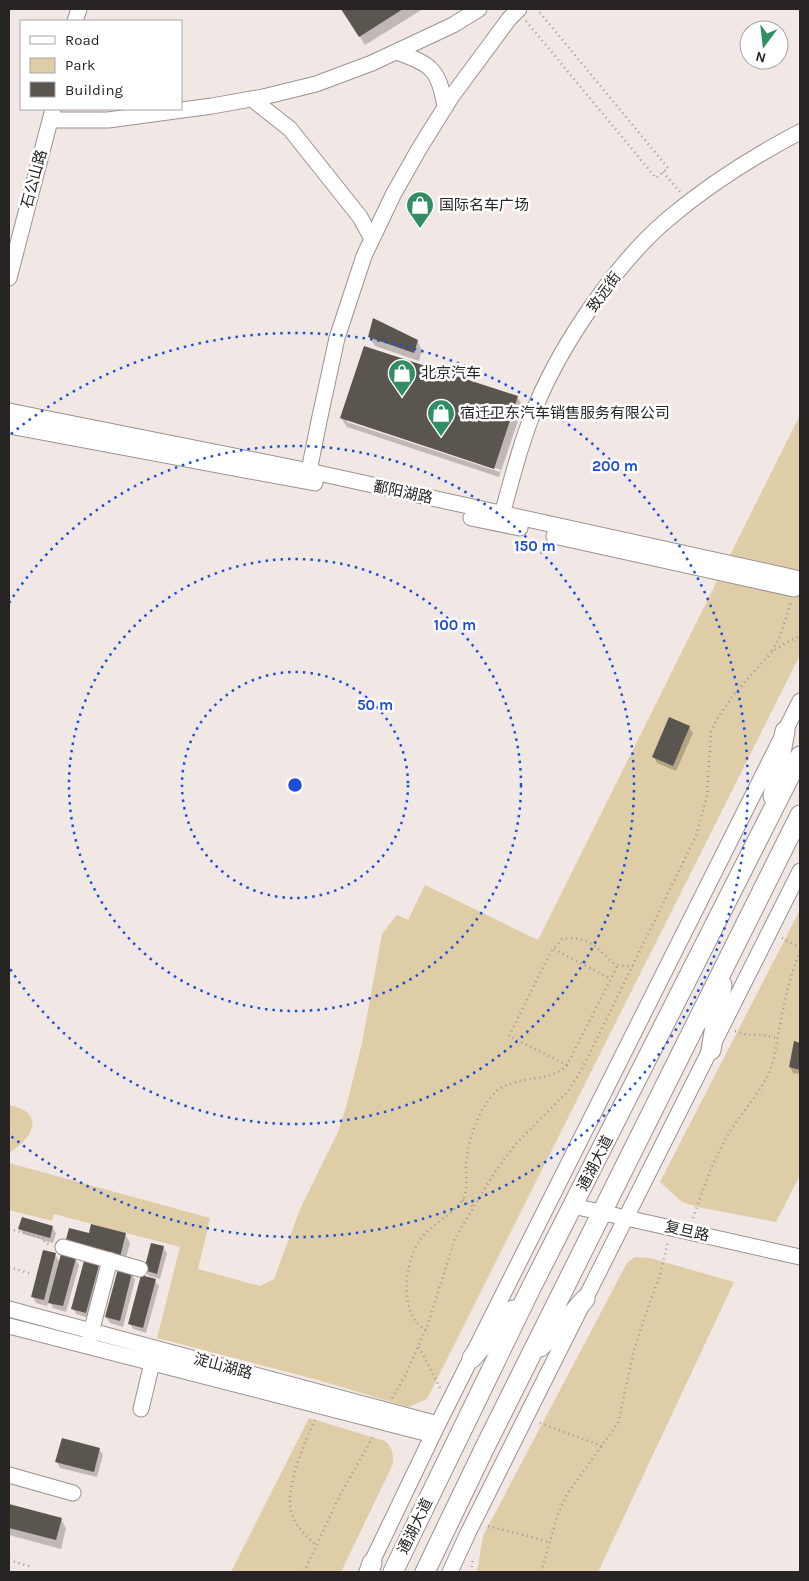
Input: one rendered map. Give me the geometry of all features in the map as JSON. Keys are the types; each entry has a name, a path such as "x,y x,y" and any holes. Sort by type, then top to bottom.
{"main road":[{"path":"770,814 785,731"},
{"name":"通湖大道","path":"393,1572 530,1290 800,756"},
{"name":"通湖大道","path":"425,1572 530,1356 800,815"},
{"path":"711,1050 725,965"},
{"path":"472,1358 530,1290"},
{"path":"530,1356 560,1328 585,1299"}],"street":[{"path":"51,114 108,120 212,106 316,84 396,52 453,25 479,9"},
{"path":"308,476 337,338 364,256 393,195 445,108 479,58 509,19 519,10"},
{"path":"396,52 418,59 434,72 442,86 445,108"},
{"path":"252,99 290,129 360,217 372,239"},
{"name":"石公山路","path":"9,278 51,114"},
{"name":"致远街","path":"501,519 524,441 538,403 554,369 575,333 618,271 668,219 732,171 800,132"},
{"name":"鄱阳湖路","path":"9,410 795,583"},
{"name":"鄱阳湖路","path":"9,426 308,476"},
{"path":"369,1569 435,1430 800,701"},
{"path":"450,1572 800,871"},
{"name":"复旦路","path":"573,1206 800,1257"},
{"path":"63,1247 140,1269"},
{"path":"88,1346 110,1260"},
{"name":"淀山湖路","path":"9,1309 92,1331 435,1430"},
{"name":"淀山湖路","path":"9,1329 88,1346 321,1407 383,1416"},
{"path":"142,1409 152,1363"},
{"path":"9,1476 73,1493"}],"path":[{"path":"519,10 656,178 668,168 538,9"},
{"path":"663,172 689,203"},
{"path":"772,653 788,611 795,583"},
{"path":"304,1572 340,1496 405,1376 426,1330 455,1238 495,1172 515,1145 568,1091 582,1069 696,836 707,796 711,732 734,694 772,653 800,636"},
{"path":"688,1231 710,1172 730,1132 758,1092 769,1072 774,1057 785,998 800,949 776,935"},
{"path":"567,1064 509,1036 550,953 562,938 569,938 588,941 618,965 633,966"},
{"path":"554,949 611,979"},
{"path":"426,1330 417,1322 411,1311 407,1296 406,1286 411,1258 422,1236 456,1207 466,1192 467,1154 482,1113 489,1100 507,1084 561,1071 567,1064 618,965"},
{"path":"729,1029 747,1035 777,1038"},
{"path":"462,1199 474,1207"},
{"path":"9,1228 45,1238 44,1242 63,1247"},
{"path":"541,1572 558,1514 567,1494 618,1422 634,1350 644,1316 660,1275 671,1228"},
{"path":"9,1267 32,1274"},
{"path":"418,1346 441,1390"},
{"path":"316,1545 303,1533 296,1523 290,1504 302,1449 321,1407"},
{"path":"534,1421 602,1446"},
{"path":"483,1524 550,1542"},
{"path":"9,1560 32,1567"}],"green space":[{"path":"800,415 800,655 427,1399 408,1407 318,1380 157,1338 180,1247 54,1214 52,1221 9,1210 9,1163 210,1218 198,1269 260,1286 274,1279 301,1207 338,1132 346,1107 362,1043 382,934 397,915 408,920 425,885 538,940"},
{"path":"800,910 800,1175 776,1222 698,1207 682,1202 660,1182"},
{"path":"9,1105 21,1109 28,1114 32,1120 32,1126 30,1133 9,1153"},
{"path":"635,1257 650,1258 734,1282 598,1572 477,1572 483,1536 627,1263"},
{"path":"309,1418 385,1441 392,1451 393,1464 341,1572 231,1572"}],"building":[{"path":"341,9 403,9 359,37"},
{"path":"373,318 418,340 414,353 368,337"},
{"path":"364,346 518,396 494,469 340,418"},
{"path":"669,717 690,726 673,766 652,757"},
{"path":"794,1041 800,1043 800,1070 789,1067"},
{"path":"22,1217 53,1226 50,1238 18,1229"},
{"path":"91,1224 126,1233 120,1257 65,1243 69,1228 89,1233"},
{"path":"151,1243 164,1246 157,1274 144,1270"},
{"path":"43,1250 56,1253 44,1300 31,1297"},
{"path":"61,1254 76,1258 63,1306 48,1303"},
{"path":"84,1261 99,1265 86,1313 71,1309"},
{"path":"118,1269 132,1273 120,1321 105,1317"},
{"path":"141,1275 156,1279 143,1328 128,1324"},
{"path":"62,1438 100,1448 94,1472 55,1462"},
{"path":"9,1504 62,1518 56,1540 9,1528"}],"place":[{"name":"国际名车广场","path":"420,229"},
{"name":"北京汽车","path":"402,397"},
{"name":"宿迁卫东汽车销售服务有限公司","path":"441,437"}]}
